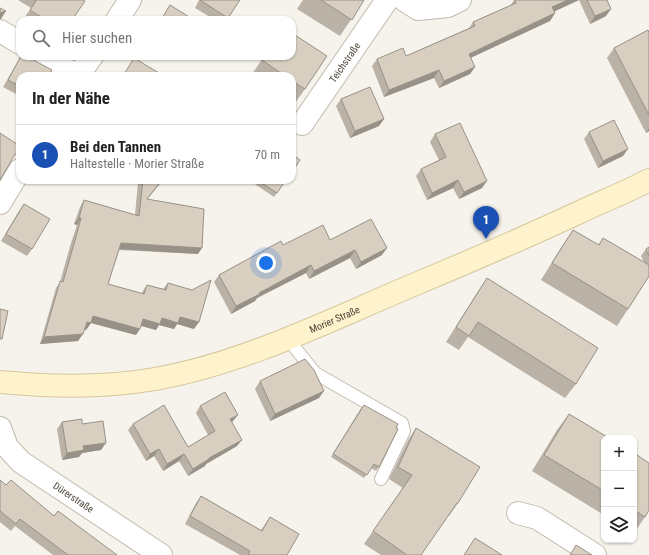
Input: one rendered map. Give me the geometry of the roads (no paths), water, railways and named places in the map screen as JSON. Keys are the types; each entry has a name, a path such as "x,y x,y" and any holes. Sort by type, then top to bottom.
{"main road":[{"name":"Morier Straße","path":"0,382 36,385 114,385 155,379 203,368 288,339 500,249 649,180"}],"street":[{"path":"119,16 130,0"},
{"name":"Teichstraße","path":"302,124 387,0"},
{"path":"404,0 418,9 448,6 460,0"},
{"path":"0,31 16,41"},
{"path":"50,60 71,72"},
{"path":"81,72 89,60"},
{"path":"0,203 16,177"},
{"name":"Dürerstraße","path":"0,428 8,447 21,462 161,555"},
{"path":"518,513 537,518 595,555"}],"lane":[{"path":"288,339 315,373 402,423 404,431 381,479"}],"place":[{"name":"Bei den Tannen","path":"486,239"}]}
